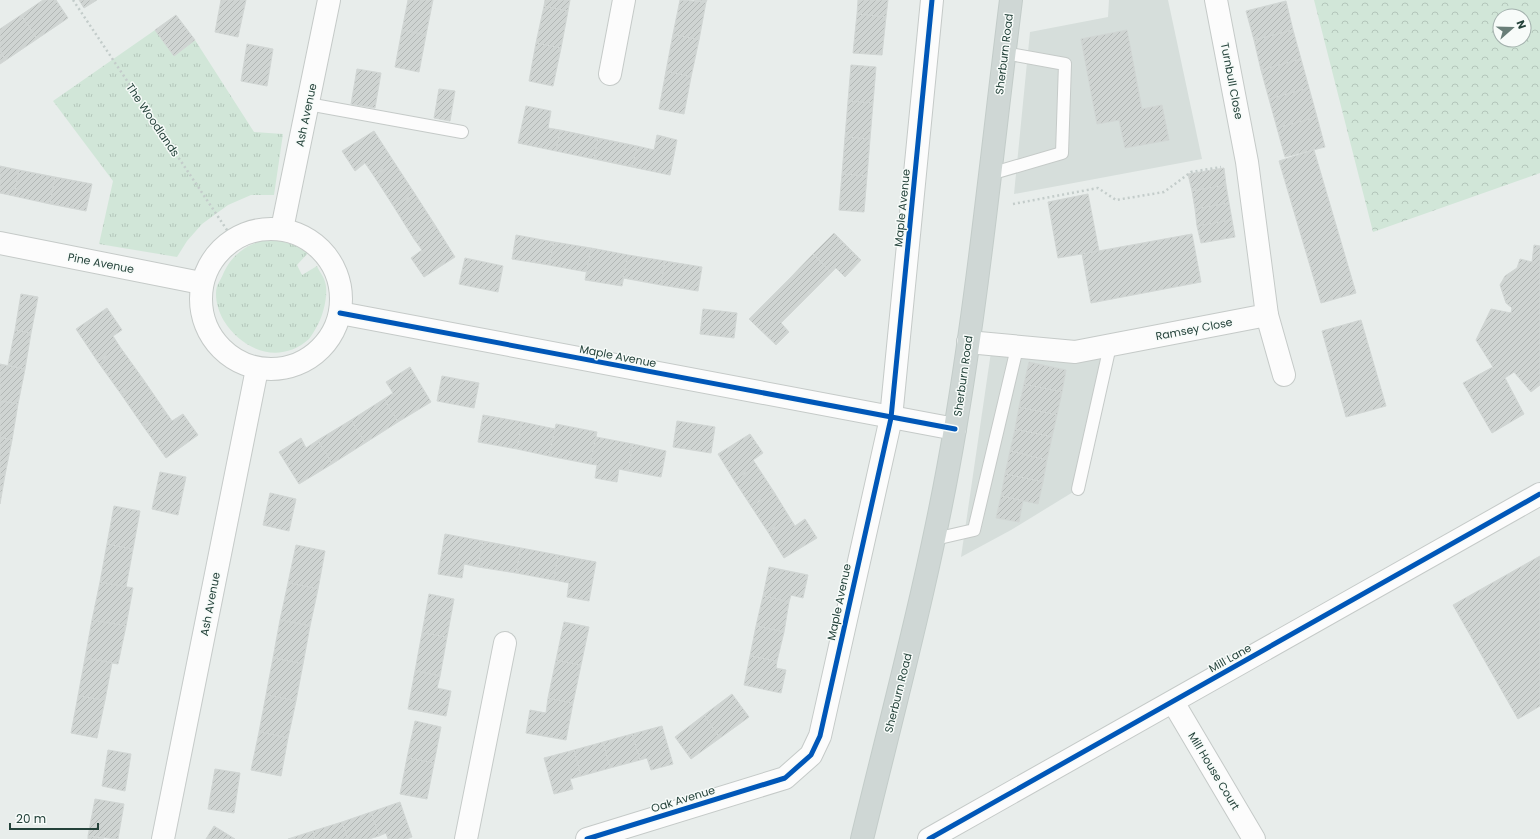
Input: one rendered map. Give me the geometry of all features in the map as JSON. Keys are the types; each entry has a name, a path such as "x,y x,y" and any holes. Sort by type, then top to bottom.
{"main road":[{"name":"Sherburn Road","path":"862,839 935,539 955,430 987,201 1011,0"}],"street":[{"name":"Ash Avenue","path":"282,229 329,0"},
{"path":"610,74 624,0"},
{"name":"Maple Avenue","path":"785,778 810,755 820,736 891,418 932,0"},
{"name":"Turnbull Close","path":"1216,0 1247,162"},
{"path":"1247,162 1267,315 1284,375"},
{"path":"258,229 282,229 310,240 328,257 340,282 340,313 331,336 318,352 298,365 277,370 257,369 234,360 212,338 201,310 201,283 212,260 233,238 258,229"},
{"name":"Pine Avenue","path":"0,243 201,283"},
{"name":"Maple Avenue","path":"340,313 955,430"},
{"name":"Ramsey Close","path":"968,342 1017,348 1075,352 1267,315"},
{"name":"Ash Avenue","path":"162,839 257,369"},
{"name":"Mill Lane","path":"929,839 1540,494"},
{"path":"466,839 505,643"},
{"name":"Mill House Court","path":"1173,702 1254,839"},
{"name":"Oak Avenue","path":"587,839 785,778"}],"lane":[{"path":"990,174 1062,153 1065,64 1004,53"},
{"path":"308,104 462,132"},
{"path":"1078,489 1110,346"},
{"path":"935,539 974,530 1017,348"}],"path":[{"path":"987,201 1012,204 1098,188 1116,200 1164,192 1190,172 1247,162"}],"shaded area":[{"path":"1109,0 1168,0 1202,159 1014,194 1030,32 1108,17"},
{"path":"992,345 1110,346 1078,489 1011,530 961,557"}],"green space":[{"path":"1314,0 1540,0 1540,173 1373,232"},
{"path":"155,30 174,55 195,40 254,132 283,134 274,195 251,195 228,205 202,224 187,241 177,257 99,244 113,181 53,101"},
{"path":"268,239 289,243 308,253 297,265 302,275 317,266 324,278 326,287 326,298 323,311 319,322 309,339 298,347 274,353 252,347 241,340 224,321 216,299 217,286 232,260 242,250"}],"building":[{"path":"43,0 56,0 68,18 37,39 21,15"},
{"path":"79,0 97,0 84,8"},
{"path":"221,0 246,0 238,37 215,32"},
{"path":"408,0 433,0 426,35 402,30"},
{"path":"545,0 570,0 568,11 544,6"},
{"path":"680,0 706,2 699,40 673,34"},
{"path":"694,0 707,0 706,2"},
{"path":"858,0 888,0 886,17 857,14"},
{"path":"1286,1 1293,30 1254,40 1246,11"},
{"path":"544,6 568,11 561,48 536,43"},
{"path":"857,14 886,17 882,55 853,53"},
{"path":"21,15 37,39 6,60 0,51 0,29"},
{"path":"176,15 195,40 174,56 155,30"},
{"path":"402,30 426,35 419,72 395,67"},
{"path":"1127,30 1142,109 1162,105 1169,140 1125,148 1119,120 1097,124 1081,39"},
{"path":"1293,30 1301,59 1261,70 1254,40"},
{"path":"673,34 699,40 691,77 666,71"},
{"path":"536,43 561,48 553,86 529,81"},
{"path":"247,44 273,49 267,86 241,81"},
{"path":"0,51 6,60 0,64"},
{"path":"1301,59 1309,88 1269,99 1261,70"},
{"path":"851,65 876,67 873,103 848,101"},
{"path":"357,69 381,73 375,108 351,104"},
{"path":"666,71 691,77 684,114 659,109"},
{"path":"1309,88 1317,117 1277,128 1269,99"},
{"path":"439,89 455,91 450,121 434,118"},
{"path":"848,101 873,103 870,139 845,137"},
{"path":"526,106 551,111 548,128 560,130 556,151 518,143"},
{"path":"1317,117 1325,147 1285,157 1277,128"},
{"path":"560,130 598,138 594,159 556,151"},
{"path":"374,131 394,162 374,176 365,163 355,171 342,151"},
{"path":"657,135 677,140 670,175 632,167 637,146 654,150"},
{"path":"845,137 870,139 867,176 842,174"},
{"path":"598,138 637,146 632,167 594,159"},
{"path":"1314,150 1356,293 1321,303 1279,161"},
{"path":"394,162 415,194 394,207 374,176"},
{"path":"0,166 19,170 14,196 0,193"},
{"path":"1224,168 1226,185 1192,191 1188,174"},
{"path":"19,170 55,177 50,204 14,196"},
{"path":"842,174 867,176 864,212 839,210"},
{"path":"55,177 92,184 86,211 50,204"},
{"path":"1226,185 1229,203 1195,209 1192,191"},
{"path":"415,194 435,225 414,239 394,207"},
{"path":"1088,194 1099,251 1058,258 1048,202"},
{"path":"1229,203 1232,220 1197,226 1195,209"},
{"path":"1232,220 1235,237 1201,243 1197,226"},
{"path":"435,225 455,257 424,277 411,258 422,250 414,239"},
{"path":"834,233 861,260 845,277 836,268 831,273 813,254"},
{"path":"1192,234 1201,282 1091,303 1082,254"},
{"path":"516,235 554,242 549,265 512,259"},
{"path":"554,242 591,248 587,272 549,265"},
{"path":"1534,245 1540,246 1540,385 1531,392 1514,372 1505,378 1524,414 1492,433 1463,383 1493,367 1476,340 1491,309 1511,313 1512,308 1506,303 1500,285 1505,276 1517,268 1520,259 1532,262"},
{"path":"591,248 628,255 622,286 585,280"},
{"path":"813,254 831,273 810,294 792,276"},
{"path":"628,255 665,261 661,285 623,278"},
{"path":"465,258 503,266 498,292 459,284"},
{"path":"665,261 702,267 698,291 661,285"},
{"path":"792,276 810,294 789,315 771,297"},
{"path":"21,294 38,297 31,333 15,330"},
{"path":"771,297 789,315 781,323 789,332 776,345 749,319"},
{"path":"107,308 122,330 113,336 120,347 98,362 76,329"},
{"path":"703,309 737,313 734,338 700,334"},
{"path":"1361,320 1386,406 1346,417 1322,331"},
{"path":"15,330 31,333 25,369 8,365"},
{"path":"120,347 143,379 121,394 98,362"},
{"path":"1029,362 1066,370 1062,392 1024,384"},
{"path":"0,364 25,369 18,404 0,401"},
{"path":"410,367 431,402 398,422 384,399 393,393 386,382"},
{"path":"442,376 479,383 474,408 437,401"},
{"path":"143,379 165,411 143,426 121,394"},
{"path":"1024,384 1062,392 1057,415 1019,407"},
{"path":"384,399 398,422 365,443 351,420"},
{"path":"0,401 18,404 12,440 0,437"},
{"path":"1019,407 1057,415 1052,437 1015,429"},
{"path":"165,411 172,421 183,414 198,435 166,458 143,426"},
{"path":"483,415 522,422 517,449 478,442"},
{"path":"351,420 365,443 332,464 318,440"},
{"path":"677,421 715,427 711,453 673,447"},
{"path":"522,422 555,429 549,456 517,449"},
{"path":"556,424 597,432 590,464 549,456"},
{"path":"1015,429 1052,437 1047,460 1010,451"},
{"path":"750,434 763,453 753,460 757,466 734,480 718,454"},
{"path":"0,437 12,440 5,475 0,474"},
{"path":"596,437 633,444 628,471 619,469 617,482 595,478 597,465 590,464"},
{"path":"301,438 306,448 318,440 332,464 299,484 279,452"},
{"path":"633,444 666,451 661,477 628,471"},
{"path":"1010,451 1047,460 1043,482 1005,474"},
{"path":"757,466 774,492 751,506 734,480"},
{"path":"160,472 186,477 178,515 152,509"},
{"path":"0,474 5,475 0,504"},
{"path":"1005,474 1043,482 1038,504 1001,496"},
{"path":"774,492 790,518 768,532 751,506"},
{"path":"270,493 296,499 289,531 263,525"},
{"path":"1001,496 1023,501 1019,522 996,518"},
{"path":"114,506 140,511 133,549 107,544"},
{"path":"790,518 795,526 805,519 817,538 784,558 768,532"},
{"path":"445,534 483,541 478,567 464,564 462,578 438,574"},
{"path":"483,541 521,548 516,573 478,567"},
{"path":"107,544 133,549 126,587 100,582"},
{"path":"296,545 325,551 318,589 288,583"},
{"path":"521,548 558,555 554,580 516,573"},
{"path":"558,555 596,562 589,601 567,597 569,583 554,580"},
{"path":"1540,556 1540,706 1518,719 1453,605"},
{"path":"769,567 808,575 803,598 791,595 789,602 763,596"},
{"path":"100,582 133,588 126,626 92,620"},
{"path":"288,583 318,589 310,626 280,620"},
{"path":"429,594 454,599 447,637 422,633"},
{"path":"763,596 789,602 784,632 756,626"},
{"path":"92,620 126,626 118,664 85,658"},
{"path":"280,620 310,626 303,664 273,658"},
{"path":"564,622 589,627 581,665 556,660"},
{"path":"756,626 784,632 777,661 750,656"},
{"path":"422,633 447,637 440,676 415,671"},
{"path":"750,656 777,661 776,668 786,670 781,693 744,685"},
{"path":"85,658 112,663 105,700 78,696"},
{"path":"273,658 303,664 296,701 266,695"},
{"path":"556,660 581,665 573,703 548,698"},
{"path":"415,671 440,676 437,688 451,691 446,716 408,709"},
{"path":"732,694 749,717 720,738 704,715"},
{"path":"266,695 296,701 288,738 259,732"},
{"path":"78,696 105,700 97,738 71,733"},
{"path":"548,698 573,703 566,740 526,733 530,710 546,713"},
{"path":"704,715 720,738 691,759 675,737"},
{"path":"415,721 441,727 434,763 407,758"},
{"path":"662,726 673,764 651,770 647,758 640,760 632,734"},
{"path":"259,732 288,738 281,776 251,770"},
{"path":"632,734 640,760 610,768 603,742"},
{"path":"603,742 610,768 581,776 574,750"},
{"path":"108,750 131,754 125,791 102,786"},
{"path":"574,750 581,776 570,779 573,789 554,794 544,758"},
{"path":"407,758 434,763 427,799 400,794"},
{"path":"215,769 240,773 234,813 208,809"},
{"path":"95,799 124,804 118,839 88,836"},
{"path":"400,802 412,837 406,839 388,839 386,833 379,836 371,812"},
{"path":"371,812 379,836 369,839 348,839 342,822"},
{"path":"342,822 348,839 315,839 313,831"},
{"path":"214,826 235,839 206,839"},
{"path":"313,831 315,839 288,839"},
{"path":"88,836 104,839 88,839"}],"cycle path":[{"path":"587,839 785,778 811,755 820,736 891,418 932,0"},
{"path":"340,313 955,429"},
{"path":"929,839 1540,494"}]}
